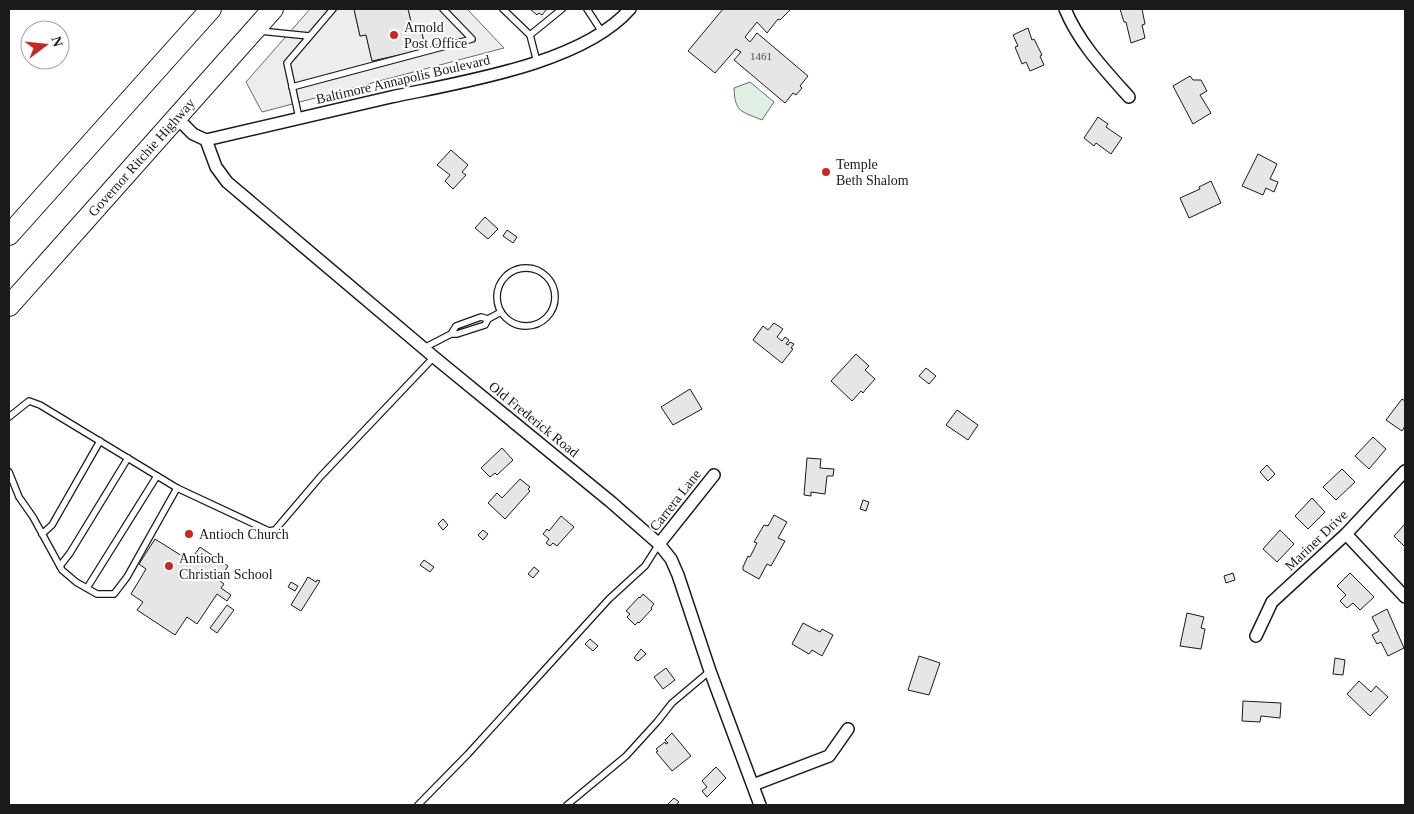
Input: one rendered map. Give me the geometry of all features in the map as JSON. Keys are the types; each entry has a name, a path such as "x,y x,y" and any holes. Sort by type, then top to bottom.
{"highway":[{"path":"9,235 211,9"},
{"name":"Governor Ritchie Highway","path":"9,306 272,9"}],"street":[{"name":"Baltimore Annapolis Boulevard","path":"206,140 510,70 537,62 584,43 602,32 630,9"},
{"path":"1064,9 1089,52 1129,97"},
{"path":"177,118 193,134 206,140"},
{"name":"Old Frederick Road","path":"206,140 216,167 227,182 659,544 671,559 678,575 710,671 760,805"},
{"name":"Mariner Drive","path":"1256,636 1272,602 1346,534 1405,470"},
{"name":"Carrera Lane","path":"659,544 714,475"},
{"path":"1346,534 1405,597"},
{"path":"753,785 829,756 848,729"}],"lane":[{"path":"299,118 287,63 333,9"},
{"path":"292,87 472,38 443,9"},
{"path":"504,9 530,35 537,62"},
{"path":"530,35 562,9"},
{"path":"587,9 602,32"},
{"path":"253,31 310,36"},
{"path":"533,268 542,272 554,287 555,297 549,314 542,321 534,325 515,324 501,312 497,293 505,276 513,270 533,268"},
{"path":"424,348 451,334 458,334 485,325 488,319 501,312"},
{"path":"9,417 29,401 40,405 177,488 269,531 275,530 321,476 434,357"},
{"path":"42,534 52,525 100,442"},
{"path":"60,566 70,553 128,458"},
{"path":"9,472 19,497 60,566 76,582 97,594 114,594 127,577 177,488"},
{"path":"87,588 157,476"},
{"path":"418,805 468,754 609,599 645,566 659,544"},
{"path":"567,805 626,756 672,703 710,671"}],"green space":[{"path":"750,82 774,102 762,120 744,113 736,102 734,88"}],"shaded area":[{"path":"310,9 354,9 360,36 366,35 372,61 417,51 417,49 425,47 420,25 412,26 408,9 467,9 504,48 262,112 246,82"}],"building":[{"name":"Arnold Post Office","path":"354,9 408,9 412,26 420,24 425,47 417,49 417,51 372,61 366,35 360,36"},
{"path":"530,9 547,9 542,15 539,13 537,15"},
{"path":"723,9 791,9 780,20 778,19 767,33 757,22 745,37 750,42 757,33 808,76 796,95 793,93 785,103 734,60 741,52 736,49 715,73 688,51"},
{"path":"1120,9 1142,9 1145,24 1142,25 1145,38 1131,43 1126,22 1124,22"},
{"path":"1028,28 1032,40 1034,39 1042,55 1040,56 1044,65 1030,71 1026,62 1022,64 1015,47 1018,46 1013,35"},
{"path":"1190,76 1193,80 1201,80 1207,91 1200,95 1211,113 1193,124 1173,86"},
{"path":"1098,117 1108,124 1106,127 1122,138 1111,154 1096,143 1094,146 1084,138"},
{"path":"451,150 468,165 462,172 466,175 453,189 445,181 450,175 437,165"},
{"path":"1258,154 1277,164 1270,179 1278,182 1274,192 1266,188 1263,195 1242,186"},
{"path":"1211,181 1221,203 1189,218 1180,198 1200,189 1199,187"},
{"path":"485,217 498,229 488,239 475,228"},
{"path":"507,230 517,237 513,243 503,236"},
{"path":"774,323 783,329 777,337 782,341 785,337 789,340 786,344 788,345 790,342 794,344 791,348 793,349 782,363 753,340 763,326 768,330"},
{"path":"856,354 869,366 865,370 875,379 863,393 861,391 852,401 831,381"},
{"path":"926,368 936,376 929,384 919,376"},
{"path":"690,389 702,409 673,425 661,407"},
{"path":"1402,399 1405,401 1405,426 1402,431 1386,420"},
{"path":"957,410 978,425 968,440 946,425"},
{"path":"1373,437 1386,449 1369,469 1355,456"},
{"path":"502,448 513,460 497,475 495,473 490,477 481,468"},
{"path":"807,458 821,459 820,468 834,469 833,476 827,476 825,494 811,492 811,496 804,495"},
{"path":"1267,465 1275,474 1268,481 1260,472"},
{"path":"1342,469 1355,482 1336,500 1323,487"},
{"path":"520,479 530,487 528,489 530,491 505,519 488,503 497,493 502,498"},
{"path":"1312,498 1325,512 1308,529 1295,516"},
{"path":"863,500 869,502 866,511 860,509"},
{"path":"774,515 787,522 778,538 785,541 771,566 767,564 759,579 743,570 743,567 757,543 754,542 764,525 768,526"},
{"path":"561,516 574,527 557,546 553,543 550,546 546,543 549,539 543,534 547,529 549,531"},
{"path":"443,519 448,525 443,530 438,524"},
{"path":"1405,524 1405,547 1394,536"},
{"path":"483,530 488,534 483,540 478,535"},
{"path":"1280,530 1294,544 1277,562 1263,549"},
{"path":"155,539 190,561 200,547 228,566 219,580 224,584 221,588 231,595 227,601 217,594 197,624 187,617 175,635 137,610 143,602 131,594 146,569 139,564"},
{"path":"424,560 434,567 430,572 420,565"},
{"path":"534,567 539,571 533,578 528,574"},
{"path":"1233,573 1235,580 1226,583 1224,576"},
{"path":"1350,573 1374,597 1360,610 1353,603 1347,608 1340,601 1346,595 1337,586"},
{"path":"308,577 316,582 317,580 320,581 301,611 291,605"},
{"path":"291,582 298,586 295,591 288,587"},
{"path":"643,594 654,604 652,609 635,625 627,617 630,614 626,611"},
{"path":"227,605 234,610 217,633 210,628"},
{"path":"1387,609 1404,648 1388,656 1381,642 1377,644 1372,635 1379,631 1372,617"},
{"path":"1187,613 1204,617 1201,628 1205,629 1201,649 1180,646"},
{"path":"803,623 820,632 822,629 833,635 822,656 812,650 809,654 792,644"},
{"path":"590,639 598,646 593,651 585,644"},
{"path":"641,649 646,654 638,661 634,658"},
{"path":"919,656 940,663 929,695 908,690"},
{"path":"1335,658 1345,660 1343,675 1333,674"},
{"path":"666,668 675,680 663,689 654,677"},
{"path":"1359,681 1371,692 1376,686 1388,697 1370,716 1347,694"},
{"path":"1243,701 1281,703 1280,718 1261,716 1260,722 1242,721"},
{"path":"672,733 691,756 672,771 656,752 658,751 656,749 665,742 666,744 668,743 665,740"},
{"path":"716,767 726,778 707,797 702,791 707,787 702,781"},
{"path":"674,798 679,802 676,805 668,804"}],"place":[{"name":"Arnold Post Office","path":"394,35"},
{"name":"Temple Beth Shalom","path":"826,172"},
{"name":"Antioch Church","path":"189,534"},
{"name":"Antioch Christian School","path":"169,566"}]}
